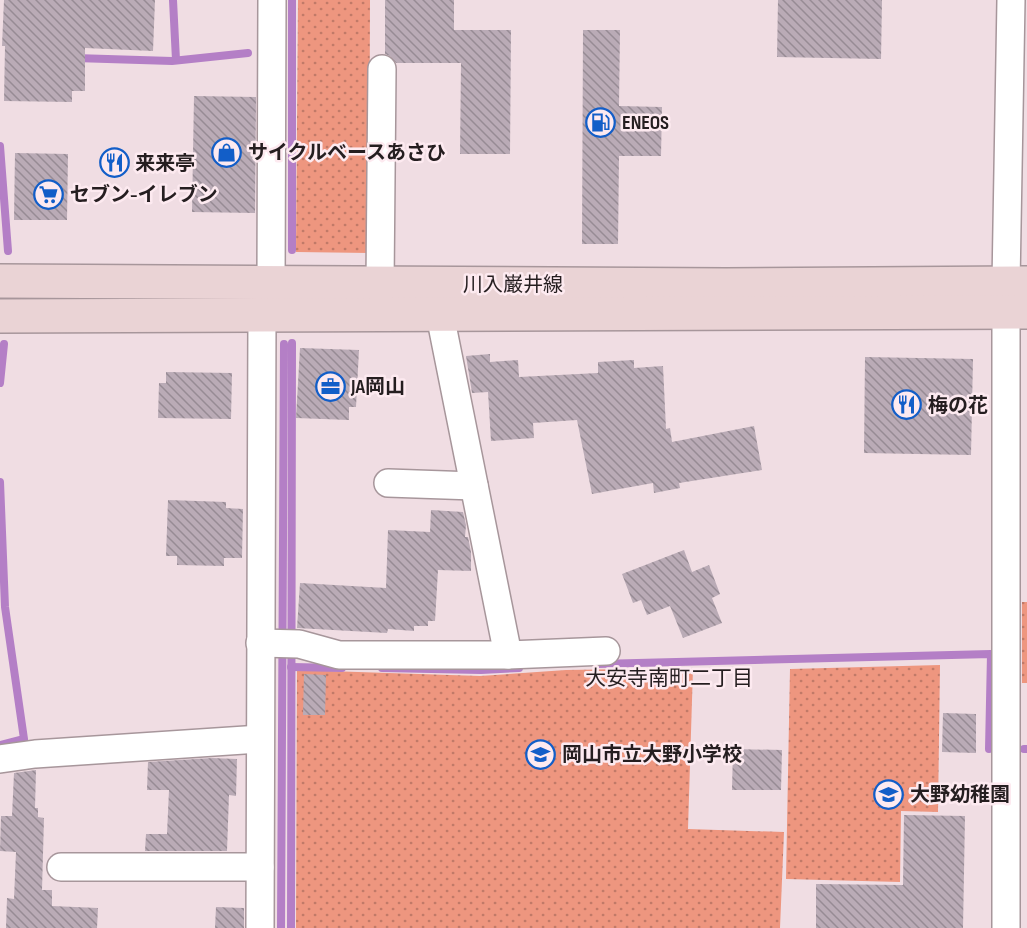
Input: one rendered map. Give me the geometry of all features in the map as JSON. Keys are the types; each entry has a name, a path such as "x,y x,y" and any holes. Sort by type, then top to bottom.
{"main road":[{"name":"川入巌井線","path":"0,280 380,284 1016,298"},
{"name":"川入巌井線","path":"0,316 440,315 1016,298"}],"street":[{"path":"271,284 272,0"},
{"path":"1006,928 1016,298 1011,0"},
{"path":"380,284 382,69"},
{"path":"260,928 260,739 277,643 261,315"},
{"path":"440,315 508,655"},
{"path":"388,483 474,486"},
{"path":"277,643 339,655 508,655 606,651"},
{"path":"0,759 35,754 260,739"},
{"path":"61,867 260,867"}],"shaded area":[{"path":"298,0 370,0 369,253 296,252"},
{"path":"1022,602 1027,602 1027,683 1022,683"},
{"path":"940,665 938,812 901,811 900,882 786,879 790,669"},
{"name":"岡山市立大野小学校","path":"693,668 688,829 784,832 780,928 296,928 297,670 480,676 566,670"}],"building":[{"path":"4,0 155,0 153,51 85,48 85,91 72,91 72,102 4,101 5,46 2,46"},
{"path":"385,0 454,0 454,30 511,30 510,154 460,154 461,63 396,63 385,54"},
{"path":"778,0 882,0 881,59 777,57"},
{"path":"583,30 620,30 619,106 662,107 661,156 619,156 618,244 582,244"},
{"path":"194,96 256,97 255,213 192,212"},
{"path":"15,153 68,154 67,220 14,220"},
{"path":"300,348 359,350 356,407 349,407 349,420 296,418"},
{"path":"490,354 490,362 518,360 519,377 598,373 598,362 634,360 634,368 663,366 666,429 670,428 672,442 754,426 762,470 679,483 680,488 654,493 653,483 592,494 577,420 533,423 534,438 491,441 488,392 472,393 466,356"},
{"path":"865,357 973,359 971,455 864,453"},
{"path":"166,372 232,373 231,419 158,418 159,383 166,383"},
{"path":"168,500 226,502 226,508 243,509 242,558 224,558 224,566 177,565 177,556 166,556"},
{"path":"431,510 463,512 466,525 465,537 468,537 471,552 471,571 438,570 435,621 428,621 428,626 414,626 414,631 388,629 387,633 297,628 300,583 386,588 388,530 430,532"},
{"path":"684,550 692,572 709,565 720,594 712,598 722,623 683,638 670,606 647,615 641,600 633,603 622,574"},
{"path":"304,674 326,675 325,715 303,715"},
{"path":"943,713 976,714 976,753 942,752"},
{"path":"733,749 782,750 781,790 732,790"},
{"path":"212,758 237,759 236,796 229,795 227,851 145,851 146,834 167,834 169,790 147,790 148,762"},
{"path":"36,770 35,808 38,808 38,817 44,818 42,890 52,890 52,906 98,908 97,928 6,928 7,898 14,899 16,852 0,851 1,816 12,816 14,773"},
{"path":"904,815 965,816 963,928 816,928 816,884 903,885"},
{"path":"216,907 244,908 244,928 215,928"}],"waterway":[{"path":"173,0 176,60"},
{"path":"292,0 292,250"},
{"path":"75,58 172,61 248,53"},
{"path":"0,146 8,251"},
{"path":"291,928 292,343"},
{"path":"0,383 4,344"},
{"path":"281,928 284,344"},
{"path":"0,482 5,607 24,739 0,745"},
{"path":"598,664 991,654 989,749"},
{"path":"291,667 342,668"},
{"path":"382,668 481,670 519,668"}],"place":[{"name":"ENEOS","path":"601,122"},
{"name":"サイクルベースあさひ","path":"227,152"},
{"name":"来来亭","path":"114,163"},
{"name":"セブン-イレブン","path":"49,194"},
{"name":"JA岡山","path":"330,386"},
{"name":"梅の花","path":"907,405"},
{"name":"岡山市立大野小学校","path":"541,754"},
{"name":"大野幼稚園","path":"889,794"}],"district":[{"name":"大安寺南町二丁目","path":"669,678"}]}
